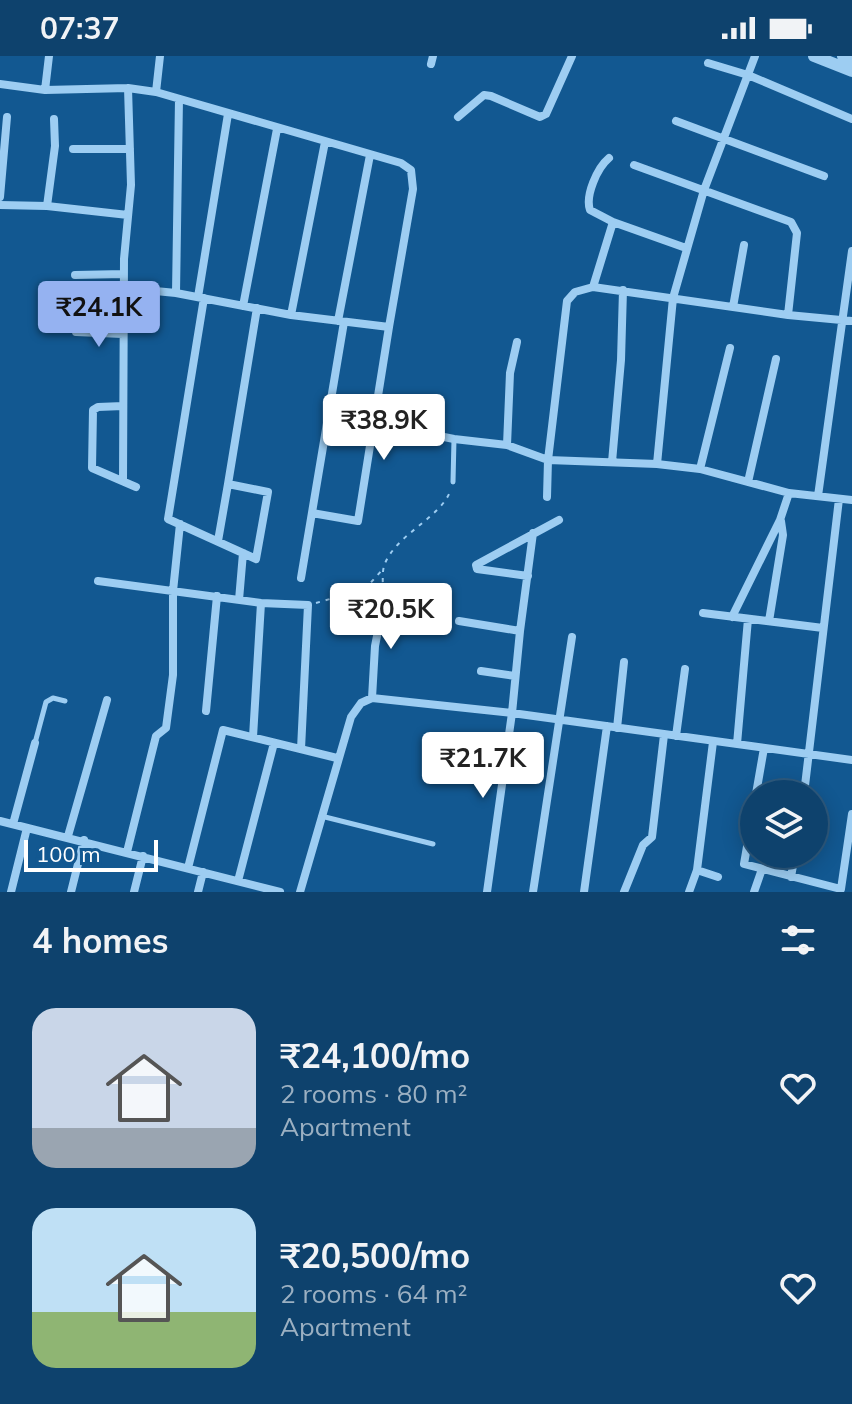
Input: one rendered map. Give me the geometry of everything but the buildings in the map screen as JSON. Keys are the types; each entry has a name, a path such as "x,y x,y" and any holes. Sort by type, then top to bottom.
{"street":[{"path":"45,90 49,56"},
{"path":"156,92 160,56"},
{"path":"458,117 484,95 540,117 546,114 563,82 572,56"},
{"path":"657,464 673,298 704,190 755,56"},
{"path":"814,56 852,71"},
{"path":"843,56 852,60"},
{"path":"708,63 748,75 852,119"},
{"path":"0,84 45,90 128,88 156,92 401,163 411,170 414,179 358,521 312,513"},
{"path":"123,481 124,274 131,185 128,88"},
{"path":"176,293 179,99"},
{"path":"228,114 168,519 256,559 268,492 228,484"},
{"path":"0,197 7,117"},
{"path":"47,206 55,146 54,119"},
{"path":"676,121 824,176"},
{"path":"243,306 277,129"},
{"path":"291,315 325,142"},
{"path":"73,149 130,149"},
{"path":"301,578 370,155"},
{"path":"609,158 601,166 588,203 590,210 613,222 686,248"},
{"path":"634,165 791,222 797,233 788,315"},
{"path":"0,205 47,206 128,215"},
{"path":"593,287 613,222"},
{"path":"733,307 744,245"},
{"path":"818,496 847,321 852,251"},
{"path":"75,275 124,274"},
{"path":"547,497 548,460 567,301 575,292 593,287 623,290 847,321"},
{"path":"124,288 176,293 291,315 389,327"},
{"path":"612,462 621,360 623,290"},
{"path":"218,541 257,308"},
{"path":"76,332 123,334"},
{"path":"507,445 510,373 517,342"},
{"path":"700,469 730,348"},
{"path":"748,482 776,359"},
{"path":"123,406 93,410 92,463 96,470 136,487"},
{"path":"374,423 454,439 507,445 548,460 657,464 700,469 789,493 852,500"},
{"path":"732,617 780,520 789,493"},
{"path":"806,780 839,499"},
{"path":"528,576 477,569 476,565 559,520"},
{"path":"769,621 783,535 780,520"},
{"path":"127,852 156,736 166,728 173,675 173,591 180,524"},
{"path":"487,892 533,533"},
{"path":"239,600 243,553"},
{"path":"98,581 261,603 308,605 301,749"},
{"path":"206,711 217,596"},
{"path":"372,698 375,646 384,601"},
{"path":"253,737 261,603"},
{"path":"703,613 823,628"},
{"path":"737,744 748,619"},
{"path":"459,621 520,631"},
{"path":"533,892 572,637"},
{"path":"584,892 624,662"},
{"path":"676,736 685,669"},
{"path":"481,671 515,676"},
{"path":"300,892 337,758 355,708 372,698 512,713 852,760"},
{"path":"68,836 107,700"},
{"path":"188,868 221,733 226,730 337,758"},
{"path":"624,892 643,845 652,837 664,735"},
{"path":"689,892 697,870 713,742"},
{"path":"13,824 35,743"},
{"path":"238,881 274,743"},
{"path":"758,780 764,748"},
{"path":"758,868 817,888 841,889 852,814"},
{"path":"0,821 84,840 238,881 261,890 280,892"},
{"path":"11,892 27,828"},
{"path":"71,892 84,840"},
{"path":"134,892 143,856"},
{"path":"791,877 793,868"},
{"path":"754,892 762,869"},
{"path":"697,870 718,877"},
{"path":"198,892 203,872"}],"lane":[{"path":"453,482 454,439"},
{"path":"35,743 46,702 49,698 65,701"},
{"path":"321,816 433,844"}],"path":[{"path":"308,605 365,589 419,523 447,500 453,482"},
{"path":"383,568 384,601"}]}
